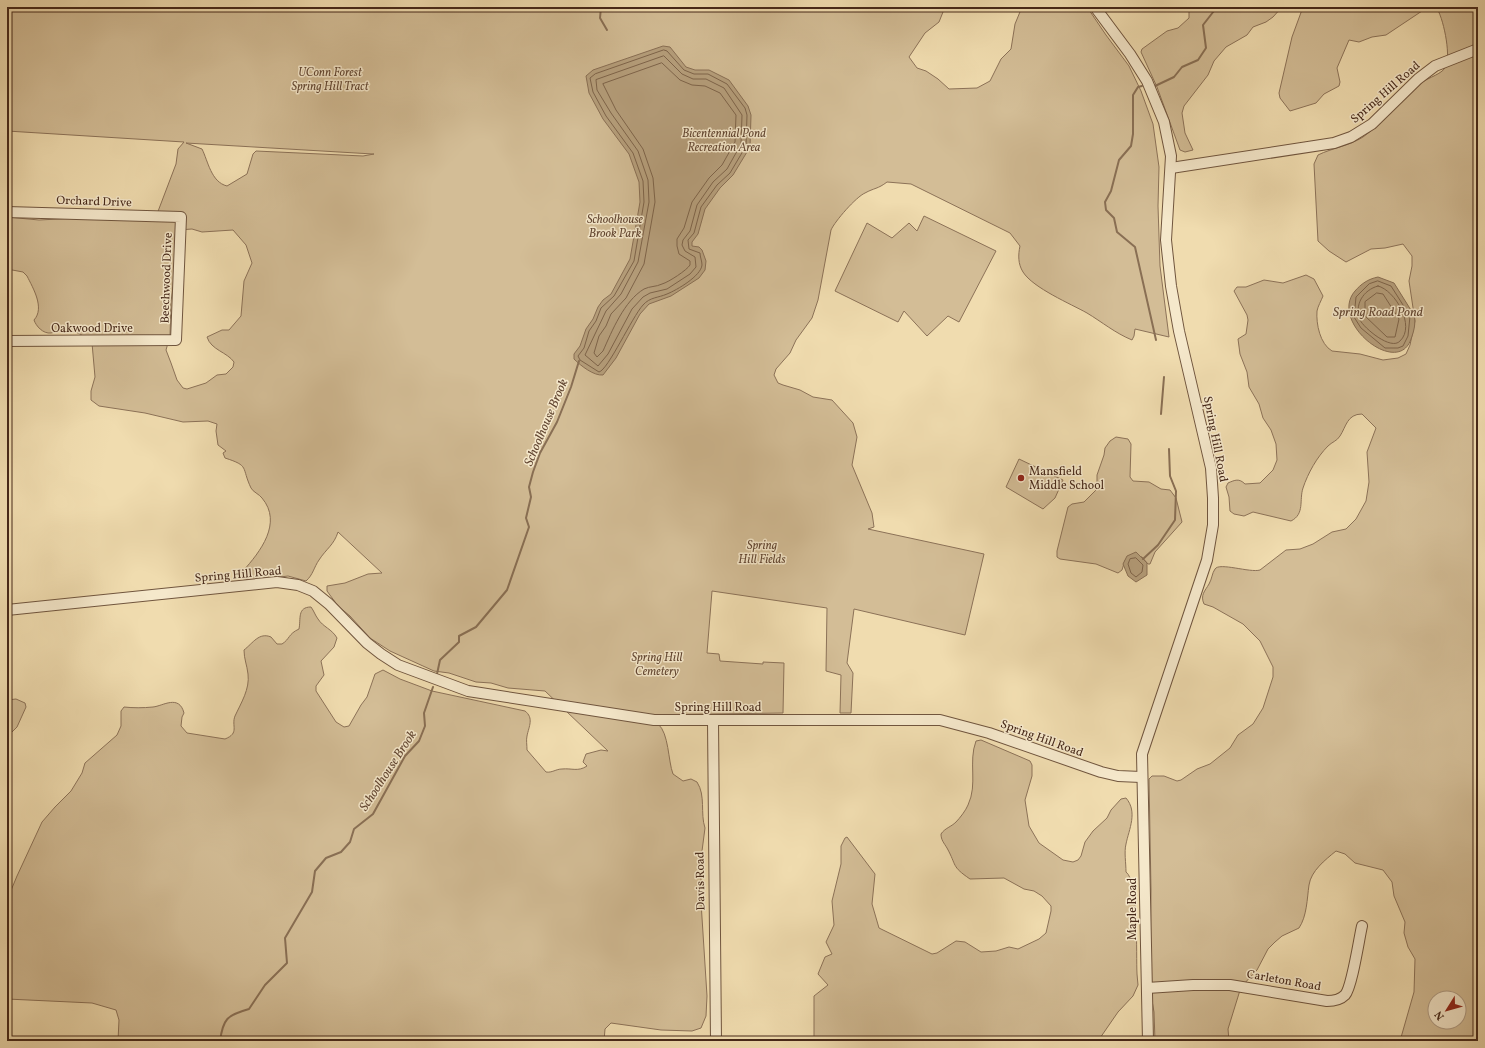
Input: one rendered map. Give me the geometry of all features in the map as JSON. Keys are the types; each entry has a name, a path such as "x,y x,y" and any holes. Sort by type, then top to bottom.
{"street":[{"path":"1095,7 1130,54 1147,81 1164,122 1171,156 1171,168"},
{"name":"Spring Hill Road","path":"7,610 277,582 298,585 313,591 329,604 367,644 398,665 468,691 654,720 940,720 989,732 1102,772 1118,776 1141,777 1142,754 1207,560 1213,525 1211,468 1179,331 1170,278 1166,240 1167,202 1171,168 1327,145 1346,139 1372,124 1418,79 1435,66 1478,49"},
{"name":"Orchard Drive","path":"7,212 181,217"},
{"name":"Beechwood Drive","path":"176,340 181,217"},
{"name":"Oakwood Drive","path":"7,341 176,340"},
{"name":"Davis Road","path":"712,721 716,1041"},
{"name":"Maple Road","path":"1141,777 1144,835 1148,1041"},
{"name":"Carleton Road","path":"1147,988 1193,985 1230,985 1327,1001 1337,1000 1347,992 1350,984 1362,926"}],"green space":[{"path":"7,7 945,7 939,22 925,33 909,57 917,68 926,71 949,89 977,88 990,81 1001,59 1011,49 1015,24 1022,7 1087,7 1129,66 1141,91 1153,124 1159,167 1158,206 1160,266 1169,337 1135,329 1132,340 1114,331 1087,313 1043,290 1023,272 1019,259 1020,246 1010,233 911,184 887,182 861,195 841,215 833,226 818,300 812,318 796,340 790,353 776,369 774,375 778,383 800,390 813,397 832,400 853,423 857,437 852,465 872,513 874,527 868,529 984,554 965,635 854,609 847,663 853,673 851,713 840,713 841,675 826,671 827,608 712,591 707,653 719,654 720,661 763,664 763,662 784,663 783,713 645,715 655,721 662,728 673,774 683,781 691,779 697,782 700,787 705,828 699,874 701,879 707,996 706,1016 701,1028 692,1031 661,1030 611,1023 605,1029 604,1041 118,1041 119,1020 116,1010 92,1003 7,999 7,900 42,822 71,791 82,773 85,763 117,735 121,726 121,711 124,707 153,707 175,702 182,707 184,713 181,726 187,733 225,739 230,737 234,732 235,716 248,685 248,674 244,650 256,639 263,636 271,637 277,644 282,644 299,629 300,614 302,611 311,607 320,622 333,632 337,638 334,647 321,661 324,675 316,686 316,691 336,722 344,727 349,726 367,697 375,674 383,670 400,679 432,691 525,711 530,719 527,750 546,772 560,769 584,768 587,766 583,762 586,754 601,750 608,751 545,691 508,688 491,683 476,682 449,673 434,671 390,651 370,638 350,616 338,606 327,591 327,586 345,583 368,574 382,573 338,532 330,547 317,563 306,581 288,576 250,581 246,579 243,575 243,571 256,555 267,537 270,527 270,517 268,508 262,498 251,488 242,465 225,458 223,453 226,451 218,445 216,431 217,424 208,421 183,422 145,413 99,406 91,400 91,391 95,377 92,343 85,337 73,331 57,330 52,333 48,333 40,329 34,320 38,310 37,298 27,276 23,272 7,269 7,217 39,220 157,214 176,164 178,149 184,142 7,131","holes":["186,143 373,154 374,154 363,156 256,151 253,154 247,174 227,186 222,184 214,176 202,149","192,229 202,232 233,230 246,245 252,263 244,281 241,316 229,330 222,330 207,337 215,348 234,362 233,367 226,374 217,375 206,383 187,389 183,388 177,380 166,350 170,336 171,301 175,277 175,234 178,230"]},
{"path":"1189,7 1282,7 1266,22 1253,27 1247,35 1226,47 1214,61 1208,75 1184,106 1182,113 1185,133 1193,150 1185,152 1180,150 1157,87 1141,52 1142,49 1167,31 1178,28 1189,18"},
{"path":"1303,7 1428,7 1386,35 1372,37 1359,42 1349,40 1337,68 1340,82 1339,86 1324,94 1316,103 1290,111 1280,98 1279,93 1292,37"},
{"path":"1436,7 1478,7 1478,1041 1400,1041 1414,992 1415,959 1408,947 1404,933 1405,922 1394,896 1392,882 1383,870 1355,863 1345,854 1336,851 1319,866 1310,880 1305,913 1299,928 1282,936 1268,949 1257,970 1241,987 1228,1029 1229,1041 1155,1041 1154,1012 1150,989 1151,890 1149,779 1152,776 1164,776 1177,781 1181,780 1197,769 1210,764 1230,748 1238,735 1253,724 1263,708 1273,677 1273,667 1260,641 1243,624 1213,607 1204,604 1204,593 1215,569 1218,567 1255,571 1260,570 1286,550 1300,549 1313,544 1332,532 1346,529 1356,519 1366,501 1369,482 1367,452 1376,428 1362,414 1353,416 1350,419 1339,438 1324,450 1313,466 1303,488 1300,511 1291,521 1253,512 1244,516 1234,514 1230,511 1229,497 1226,487 1228,483 1237,480 1245,484 1260,483 1273,470 1277,460 1276,444 1271,430 1263,418 1259,404 1249,387 1247,372 1240,354 1238,339 1246,334 1248,320 1247,315 1234,291 1237,287 1246,287 1264,280 1283,283 1306,275 1314,279 1323,296 1317,311 1317,322 1324,344 1328,348 1332,351 1360,354 1383,360 1398,358 1406,354 1410,345 1415,321 1409,281 1412,256 1403,244 1371,249 1346,262 1329,251 1318,241 1314,164 1318,155 1352,143 1363,137 1371,131 1413,89 1444,69 1446,66 1448,53 1444,26"},
{"path":"924,216 996,251 959,322 948,316 927,336 904,311 898,322 835,291 867,223 892,238 909,223 917,231"},
{"path":"1116,437 1128,439 1131,444 1130,477 1133,481 1149,482 1161,489 1170,490 1176,498 1182,522 1155,552 1150,564 1148,564 1142,557 1135,555 1125,560 1122,570 1118,573 1096,564 1060,559 1057,557 1057,551 1068,507 1072,504 1084,502 1097,489 1097,475 1105,448 1110,441"},
{"path":"1019,459 1063,480 1055,498 1043,509 1006,487"},
{"path":"16,699 25,703 26,707 17,727 7,737 7,700"},
{"path":"981,740 1030,761 1032,765 1032,776 1025,800 1029,826 1039,843 1063,860 1073,862 1078,860 1081,856 1085,842 1093,831 1107,818 1111,810 1121,799 1126,798 1130,803 1132,821 1125,854 1126,872 1130,878 1133,889 1136,920 1138,985 1133,996 1118,1012 1098,1041 814,1041 814,996 828,985 818,974 825,957 832,954 826,942 834,925 832,901 841,864 841,846 847,837 875,874 872,904 879,928 932,954 937,953 956,941 965,942 981,952 996,951 1009,947 1018,949 1039,939 1046,933 1051,906 1042,896 1034,891 1024,889 1004,878 970,879 957,868 943,841 941,834 958,820 968,805 971,797 973,781 974,749 976,741"}],"water":[{"path":"663,46 670,47 686,67 695,70 709,70 729,80 748,106 751,115 750,147 733,175 720,188 705,209 698,234 692,242 692,246 699,247 702,250 706,261 705,270 699,278 671,296 649,304 640,314 616,358 603,375 599,375 580,365 574,359 574,354 580,346 586,329 593,319 598,307 603,300 611,294 630,259 640,202 639,182 629,154 603,119 589,93 586,76 593,70"},
{"name":"Spring Road Pond","path":"1378,277 1394,283 1414,315 1415,324 1413,333 1404,349 1393,352 1380,349 1368,341 1357,330 1351,317 1349,304 1355,291 1365,282"},
{"path":"1136,552 1147,563 1147,575 1136,582 1128,576 1123,564 1127,556"}],"waterway":[{"name":"Schoolhouse Brook","path":"601,7 600,18 607,30"},
{"path":"1155,86 1174,77 1182,67 1198,60 1206,48 1203,25 1217,7"},
{"path":"1142,86 1138,87 1133,95 1133,134 1131,146 1119,160 1111,191 1105,202 1106,210 1114,218 1117,232 1135,247 1156,340"},
{"name":"Schoolhouse Brook","path":"437,674 440,660 459,642 459,636 476,627 507,590 529,527 526,518 531,497 529,487 533,472 540,453 557,422 571,387 579,361"},
{"path":"1161,414 1164,377"},
{"path":"1143,559 1158,545 1175,520 1176,491 1170,476 1169,449"},
{"name":"Schoolhouse Brook","path":"220,1041 227,1019 236,1013 249,1009 265,985 287,963 285,938 312,892 315,871 326,858 341,852 350,842 354,829 373,814 405,756 419,741 425,726 424,713 433,687"}],"place":[{"name":"Mansfield Middle School","path":"1021,478"}],"park label":[{"name":"UConn Forest Spring Hill Tract","path":"330,79"},
{"name":"Bicentennial Pond Recreation Area","path":"724,140"},
{"name":"Schoolhouse Brook Park","path":"615,226"},
{"name":"Spring Hill Fields","path":"762,552"},
{"name":"Spring Hill Cemetery","path":"657,664"}]}
